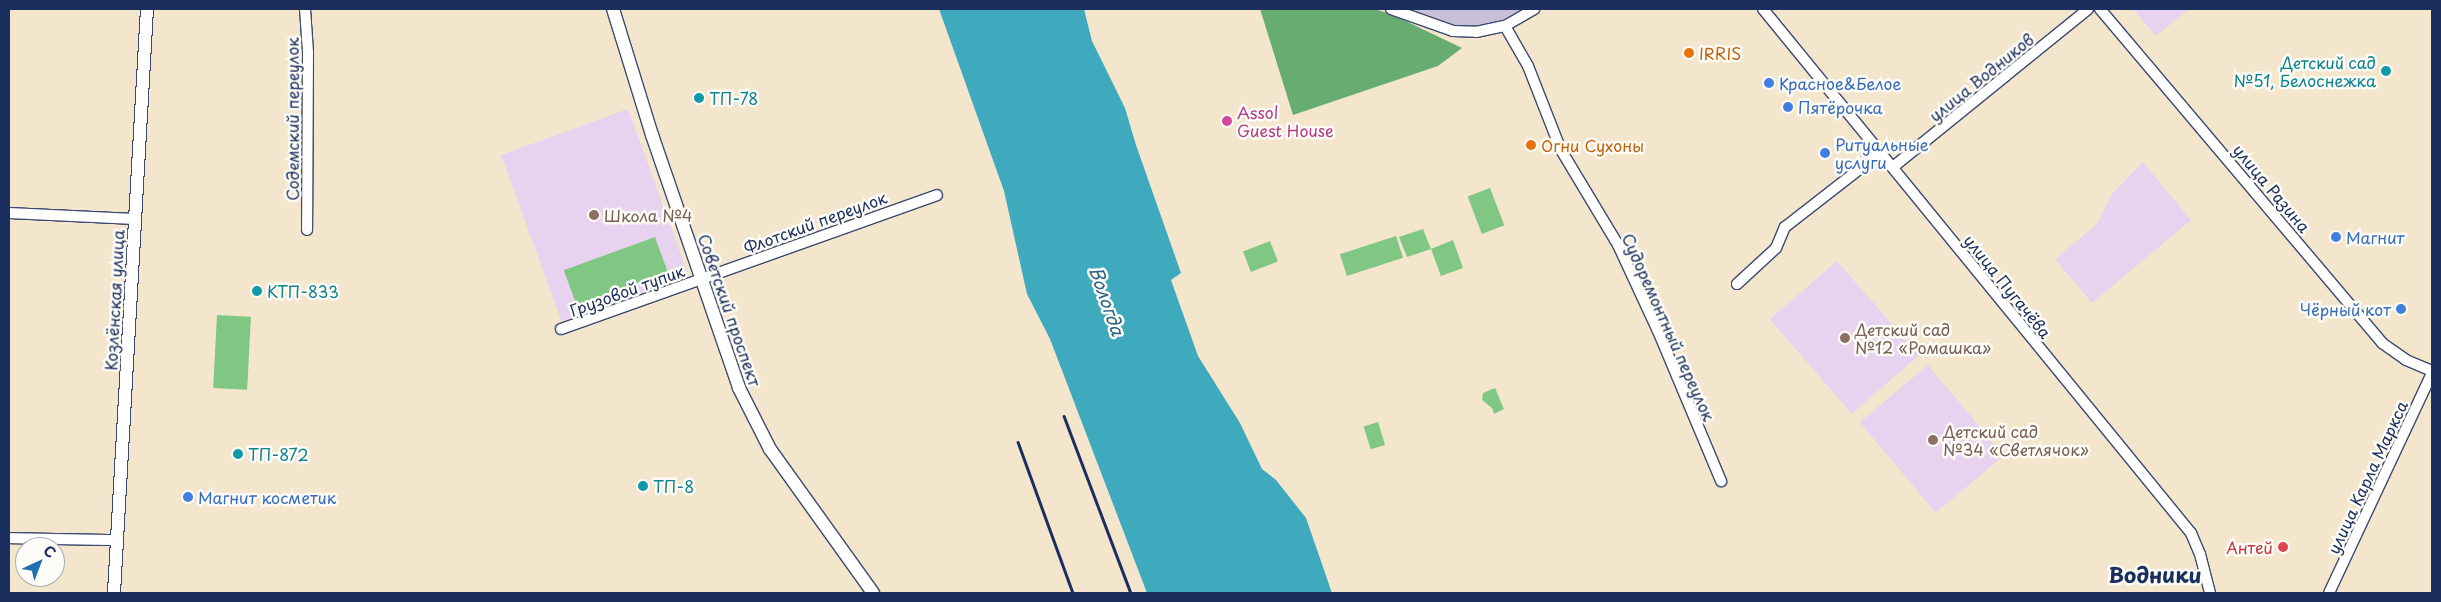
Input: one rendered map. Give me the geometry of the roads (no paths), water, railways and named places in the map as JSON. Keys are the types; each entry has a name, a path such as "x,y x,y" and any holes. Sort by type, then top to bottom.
{"street":[{"name":"Козлёнская улица","path":"114,593 147,9"},
{"name":"Содемский переулок","path":"306,9 308,52 307,230"},
{"name":"Советский проспект","path":"613,9 652,135 739,388 770,449 873,593"},
{"path":"1391,9 1453,31 1476,32 1505,26 1535,9"},
{"name":"улица Пугачёва","path":"1763,9 2190,533 2200,554 2210,593"},
{"name":"улица Водников","path":"1893,168 2088,9"},
{"name":"улица Разина","path":"2100,9 2382,344 2406,360 2432,372"},
{"name":"Судоремонтный переулок","path":"1505,26 1528,66 1561,150 1618,245 1658,331 1721,481"},
{"path":"1737,284 1776,248 1786,227 1880,153"},
{"name":"Флотский переулок","path":"702,278 937,194"},
{"path":"9,213 135,218"},
{"name":"Грузовой тупик","path":"561,329 702,278"},
{"name":"улица Карла Маркса","path":"2329,593 2432,372"},
{"path":"9,538 116,540"}],"water":[{"name":"Вологда","path":"939,9 1084,9 1092,41 1125,108 1181,273 1171,280 1198,356 1240,423 1262,469 1276,480 1306,518 1332,593 1147,593 1050,339 1027,294 1004,191"}],"railway":[{"path":"1064,416 1131,593"},
{"path":"1018,442 1073,593"}],"place":[{"name":"IRRIS","path":"1689,53"},
{"name":"Детский сад №51, Белоснежка","path":"2386,71"},
{"name":"Красное&Белое","path":"1769,83"},
{"name":"ТП-78","path":"699,98"},
{"name":"Пятёрочка","path":"1788,107"},
{"name":"Assol Guest House","path":"1227,121"},
{"name":"Огни Сухоны","path":"1531,145"},
{"name":"Ритуальные услуги","path":"1825,153"},
{"name":"Школа №4","path":"594,215"},
{"name":"Магнит","path":"2336,237"},
{"name":"КТП-833","path":"257,291"},
{"name":"Чёрный кот","path":"2401,309"},
{"name":"Детский сад №12 «Ромашка»","path":"1845,338"},
{"name":"Детский сад №34 «Светлячок»","path":"1933,440"},
{"name":"ТП-872","path":"238,454"},
{"name":"ТП-8","path":"643,486"},
{"name":"Магнит косметик","path":"188,497"},
{"name":"Антей","path":"2283,547"}],"district":[{"name":"Водники","path":"2155,574"}]}
